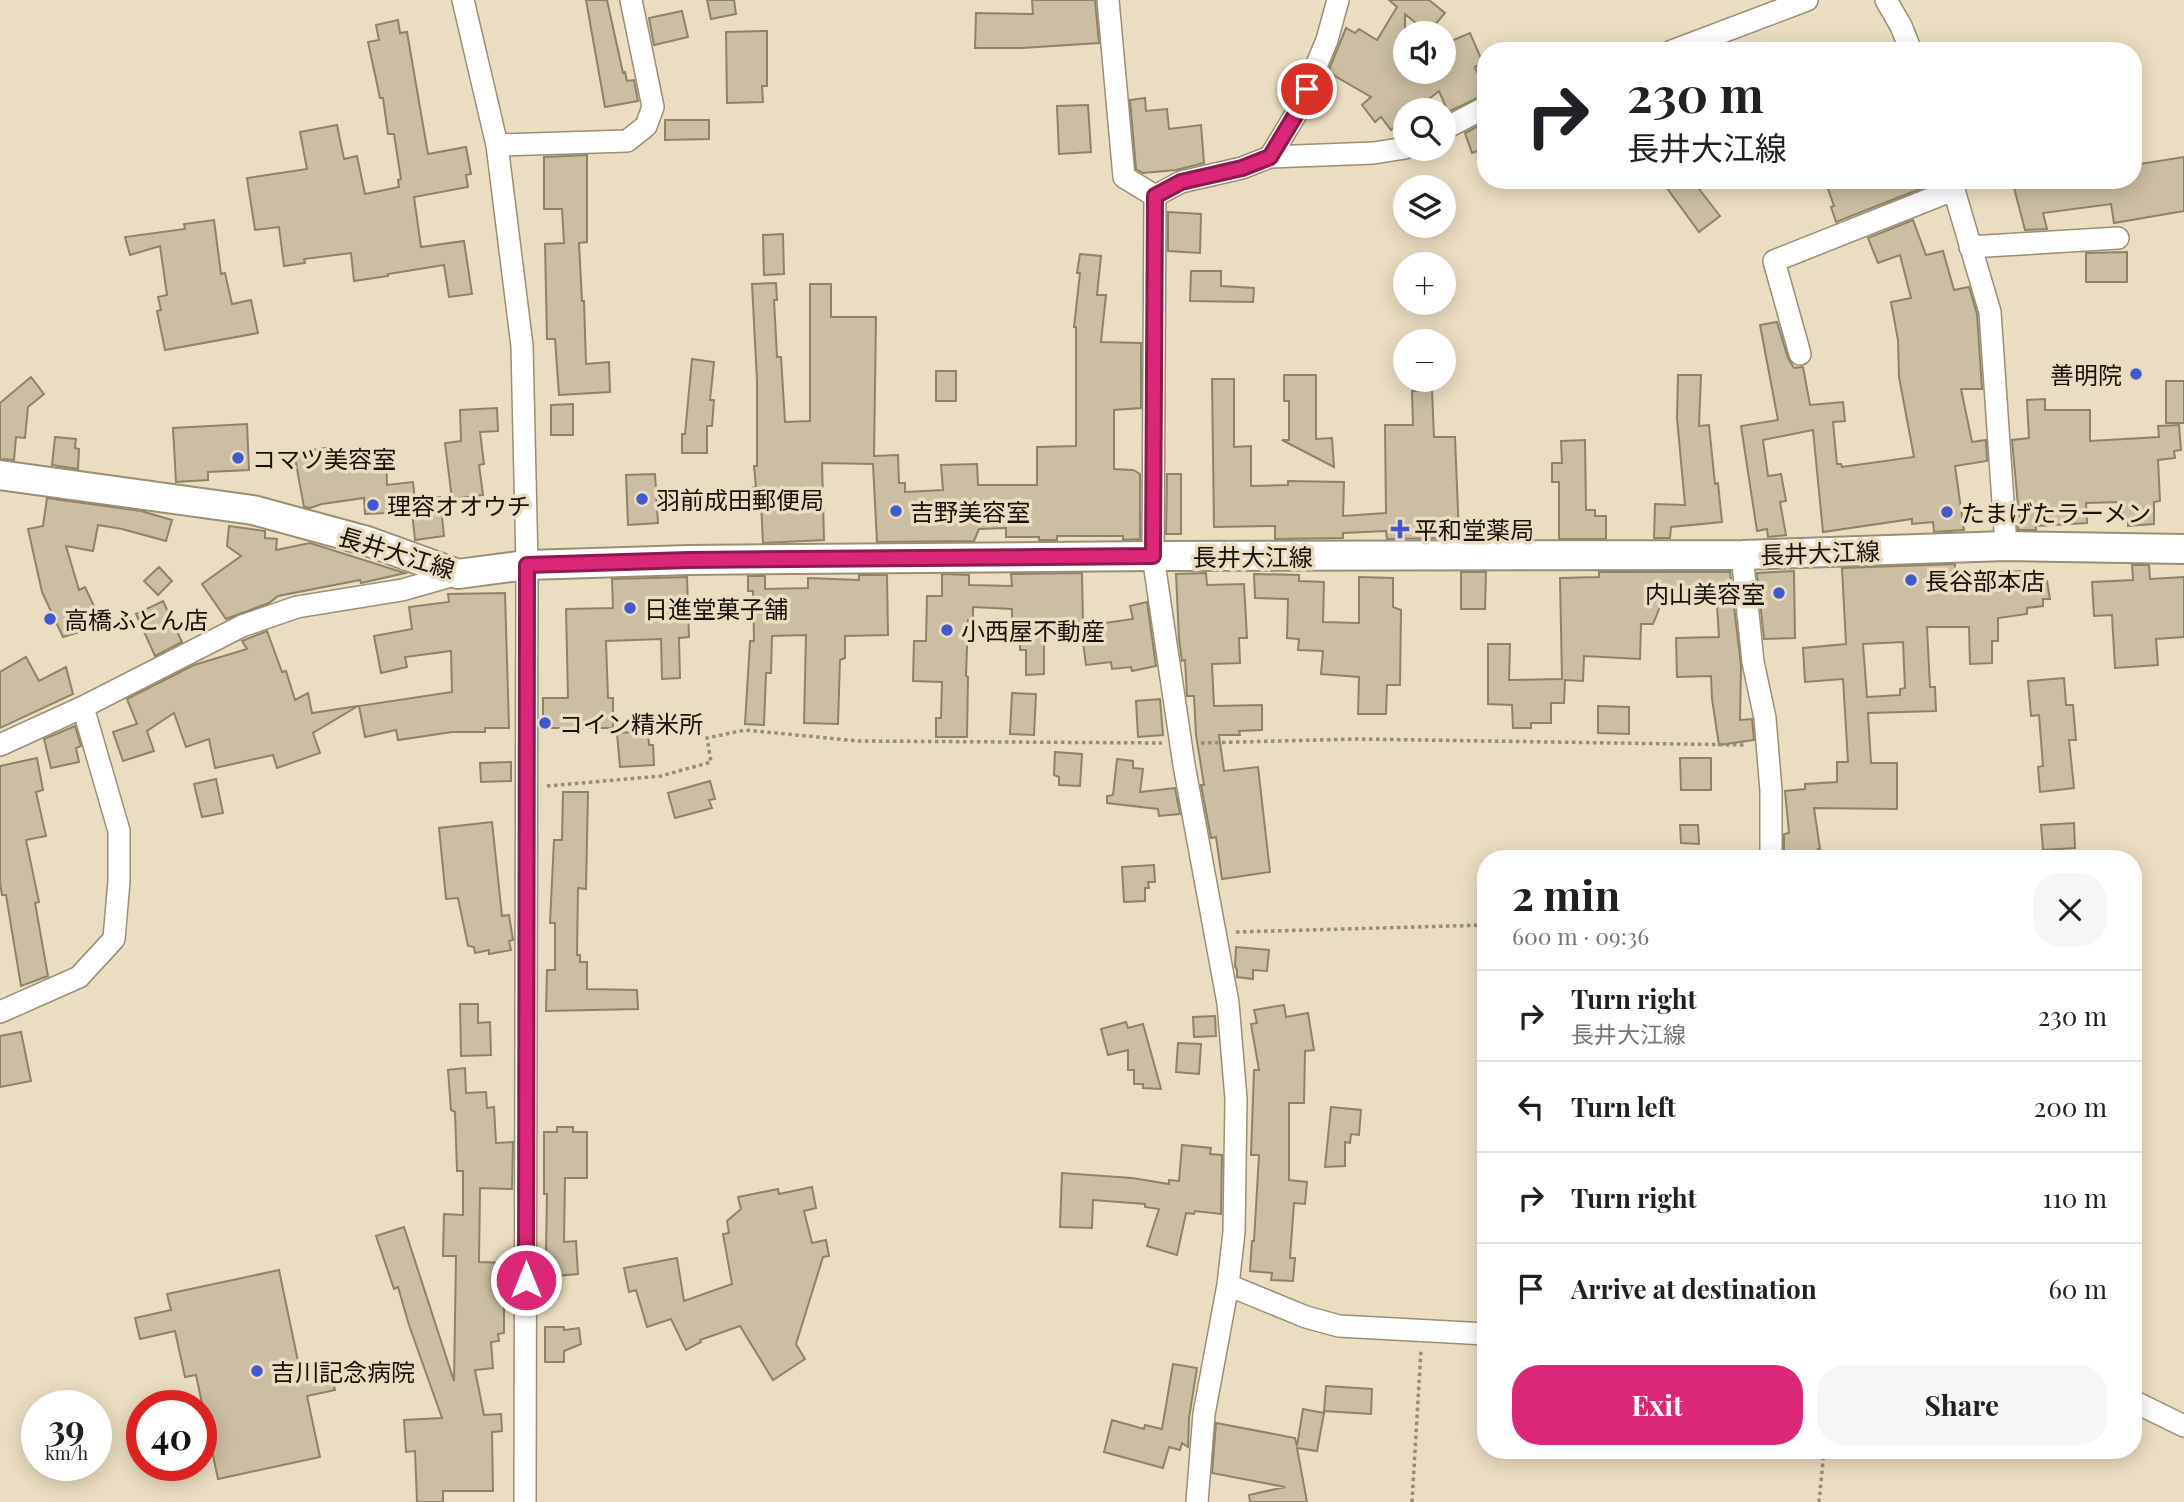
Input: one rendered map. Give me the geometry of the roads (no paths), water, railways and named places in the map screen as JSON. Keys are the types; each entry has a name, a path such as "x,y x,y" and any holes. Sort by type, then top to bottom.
{"main road":[{"name":"長井大江線","path":"0,475 253,510 367,541 458,574 527,565 689,560 1742,555 2007,546 2184,549"}],"street":[{"path":"463,0 497,145 522,346 527,565 525,1502"},
{"path":"497,145 627,141 646,126 653,107 631,0"},
{"path":"1108,0 1124,177 1155,196"},
{"path":"1270,157 1296,114 1327,40 1338,0"},
{"path":"1696,42 1807,0"},
{"path":"1886,0 1907,42"},
{"path":"1456,123 1477,112"},
{"path":"1155,196 1181,182 1242,168 1270,157 1393,150"},
{"path":"1800,354 1774,261 1943,189"},
{"path":"1953,189 1990,312 2007,546"},
{"path":"1155,196 1153,556 1180,743 1228,1003 1236,1099 1234,1232 1228,1284 1205,1414 1197,1502"},
{"path":"1970,247 2118,238"},
{"path":"1742,555 1753,662 1765,719 1771,791 1772,850"},
{"path":"0,745 243,626 297,607 402,590 458,574"},
{"path":"0,1012 79,977 114,939 119,881 119,831 82,706"},
{"path":"1228,1284 1306,1317 1339,1326 1477,1334"},
{"path":"2142,1405 2184,1426"}],"place":[{"name":"善明院","path":"2136,374"},
{"name":"コマツ美容室","path":"238,458"},
{"name":"羽前成田郵便局","path":"642,499"},
{"name":"理容オオウチ","path":"373,505"},
{"name":"吉野美容室","path":"896,511"},
{"name":"たまげたラーメン","path":"1947,512"},
{"name":"平和堂薬局","path":"1400,529"},
{"name":"長谷部本店","path":"1911,580"},
{"name":"内山美容室","path":"1779,593"},
{"name":"日進堂菓子舗","path":"630,608"},
{"name":"高橋ふとん店","path":"50,619"},
{"name":"小西屋不動産","path":"947,630"},
{"name":"コイン精米所","path":"545,723"},
{"name":"吉川記念病院","path":"257,1371"}]}
